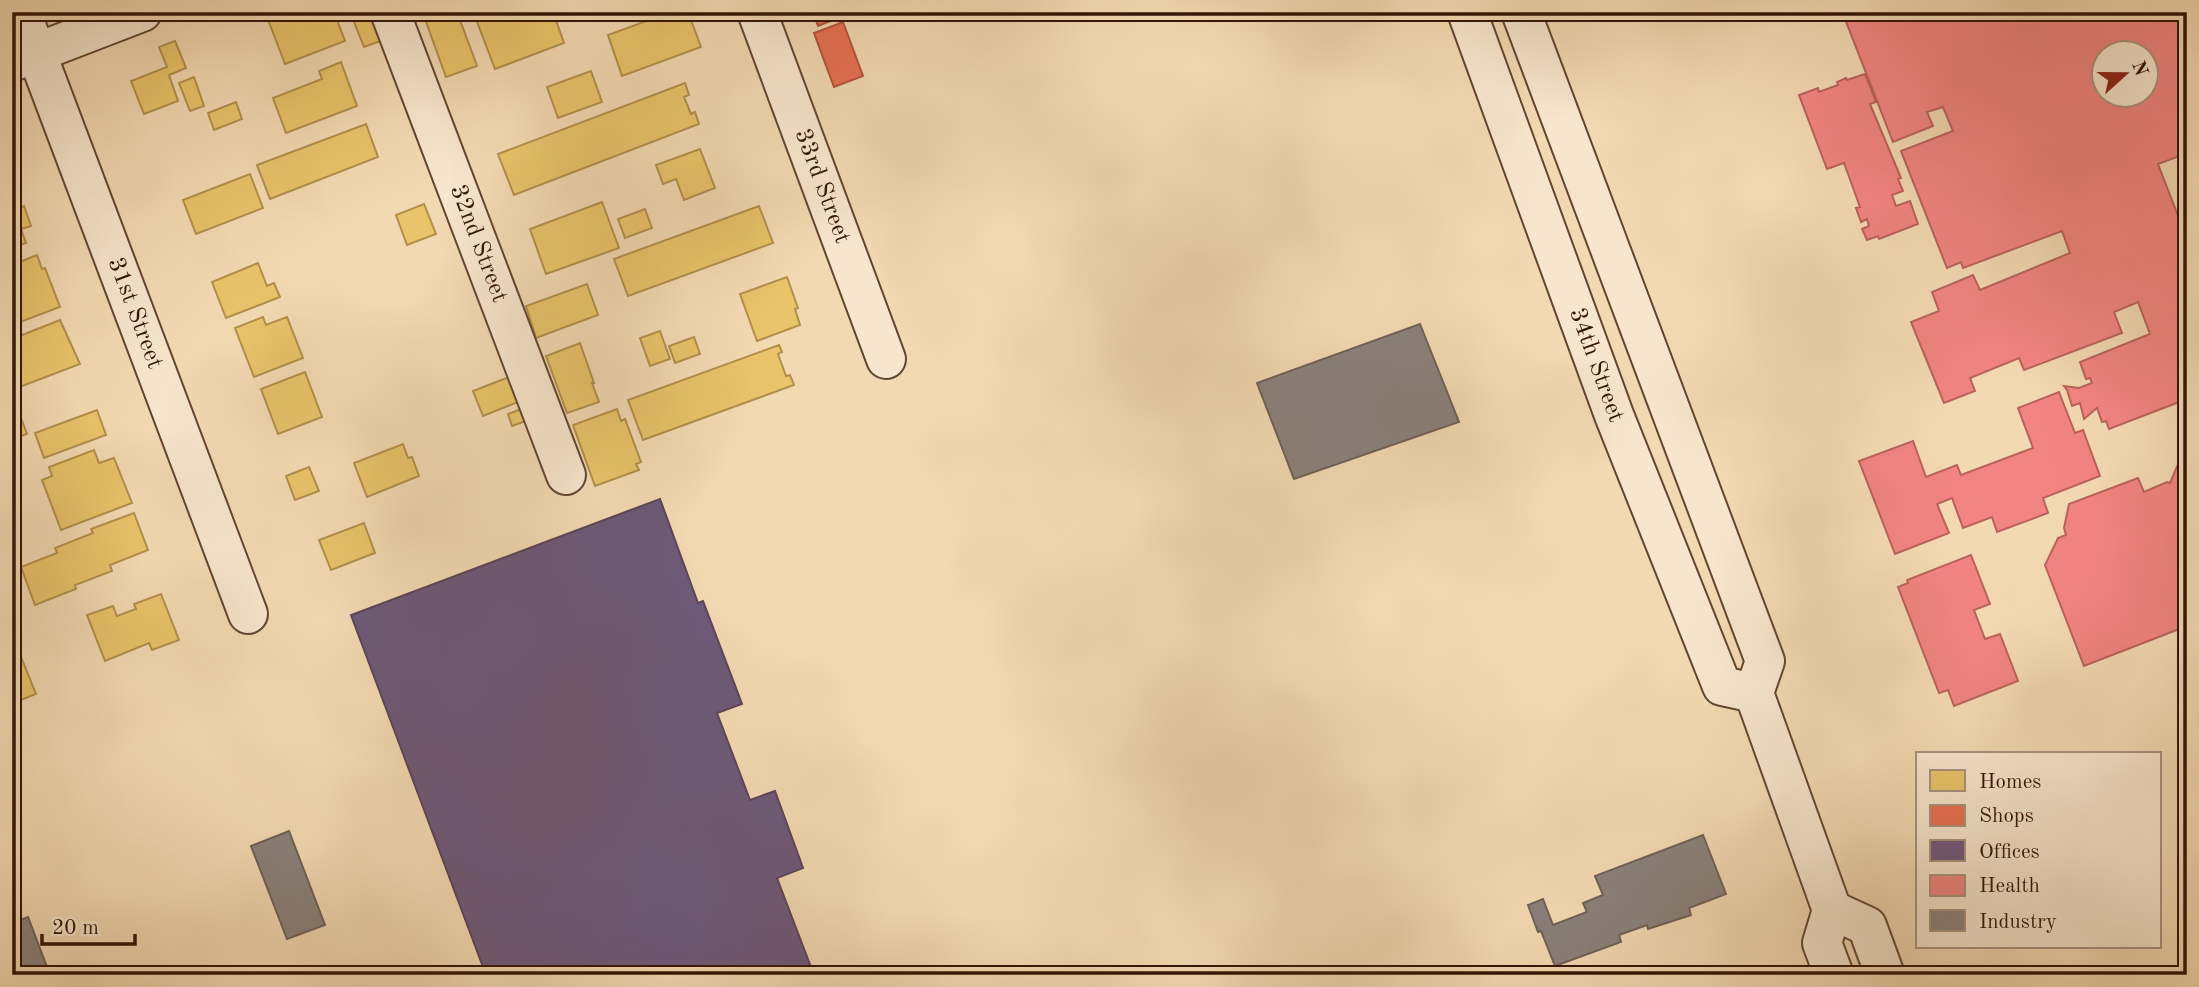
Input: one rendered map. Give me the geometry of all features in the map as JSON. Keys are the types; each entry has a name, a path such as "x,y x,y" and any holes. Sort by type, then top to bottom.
{"street":[{"name":"31st Street","path":"21,12 24,57 248,614"},
{"path":"24,57 142,12"},
{"name":"32nd Street","path":"390,12 566,475"},
{"name":"33rd Street","path":"757,12 886,359"},
{"name":"34th Street","path":"1467,12 1614,415 1722,686 1754,693"},
{"path":"1521,12 1765,661 1754,693 1832,910 1822,943 1834,975"},
{"path":"1832,910 1867,926 1885,975"}],"building: Homes":[{"path":"278,12 334,12 345,41 285,64 267,17"},
{"path":"350,12 375,12 386,39 364,47"},
{"path":"444,12 457,12 477,66 446,77 425,19"},
{"path":"495,12 553,12 564,43 495,69 476,19"},
{"path":"671,12 688,12 701,47 622,76 608,35"},
{"path":"175,41 186,68 169,75 178,101 144,114 131,81 167,67 159,47"},
{"path":"341,62 357,106 286,133 273,98 322,79 319,71"},
{"path":"591,71 602,102 558,118 547,87"},
{"path":"194,77 204,106 190,111 179,83"},
{"path":"685,83 689,95 684,97 691,114 695,112 699,124 514,195 498,154"},
{"path":"236,102 242,119 214,130 208,113"},
{"path":"366,124 378,157 270,199 257,165"},
{"path":"700,149 715,188 684,200 676,179 663,184 656,165"},
{"path":"250,174 263,208 196,234 183,200"},
{"path":"602,202 619,248 546,274 530,229"},
{"path":"12,204 16,209 24,206 31,226 21,229 26,243 12,248"},
{"path":"424,204 436,234 407,245 396,215"},
{"path":"759,206 773,243 628,296 614,259"},
{"path":"645,209 652,228 625,238 618,219"},
{"path":"37,255 60,307 12,325 12,265"},
{"path":"258,263 267,286 274,283 280,297 226,318 212,282"},
{"path":"787,277 798,308 795,309 800,325 757,341 740,294"},
{"path":"587,284 598,315 536,338 526,306"},
{"path":"263,317 266,325 287,317 303,358 254,377 235,328"},
{"path":"60,320 80,364 17,388 12,377 15,373 12,366 12,339"},
{"path":"660,331 670,359 650,366 640,338"},
{"path":"694,337 700,354 675,363 669,346"},
{"path":"580,343 599,402 567,413 546,356"},
{"path":"779,345 782,352 778,354 786,376 790,375 794,385 643,440 628,400"},
{"path":"305,372 322,417 278,434 261,389"},
{"path":"514,375 523,400 483,416 473,391"},
{"path":"12,394 27,434 12,439"},
{"path":"521,409 526,421 512,426 508,414"},
{"path":"617,409 621,421 625,419 641,462 636,464 639,470 595,486 573,425"},
{"path":"97,410 106,435 44,458 35,433"},
{"path":"403,444 408,458 412,457 419,476 367,497 354,463"},
{"path":"94,450 99,463 114,458 132,503 61,530 42,480 52,476 49,467"},
{"path":"309,467 319,491 295,500 286,476"},
{"path":"134,513 148,550 110,565 112,571 75,585 76,589 35,605 21,567 57,553 55,548 93,533 91,529"},
{"path":"364,523 375,553 331,570 319,540"},
{"path":"161,594 179,640 152,650 149,643 105,661 87,615 113,606 117,616 136,609 134,604"},
{"path":"15,642 36,694 13,703 12,643"}],"building: Shops":[{"path":"813,12 839,12 841,17 818,26"},
{"path":"843,22 863,76 834,87 814,33"}],"building: Offices":[{"path":"660,499 698,603 703,601 742,704 717,713 750,800 775,791 803,868 777,878 814,975 486,975 351,615"}],"building: Health":[{"path":"1863,12 2187,12 2187,153 2158,164 2187,239 2187,399 2109,429 2106,421 2102,422 2097,408 2084,419 2080,403 2072,406 2064,386 2079,388 2092,383 2090,378 2086,379 2080,362 2150,334 2138,302 2114,312 2122,333 2024,370 2019,358 1970,378 1975,391 1944,403 1911,322 1939,311 1932,292 1973,275 1980,290 2070,253 2062,231 1963,268 1961,262 1947,268 1901,151 1953,131 1943,107 1927,112 1933,126 1893,142 1845,19"},
{"path":"1865,74 1876,102 1870,104 1901,178 1898,179 1903,191 1892,195 1896,206 1910,201 1918,224 1879,239 1878,236 1867,240 1862,229 1869,226 1867,219 1861,222 1856,208 1860,207 1844,163 1827,169 1799,95 1818,88 1819,92 1838,85 1837,82 1846,78 1847,80"},
{"path":"2059,392 2075,433 2083,430 2100,476 2043,498 2048,513 1997,532 1992,517 1963,528 1952,498 1937,504 1949,533 1895,554 1859,461 1913,441 1926,477 1957,465 1961,475 2033,448 2018,408"},
{"path":"2187,459 2187,626 2084,666 2045,565 2058,538 2066,535 2064,528 2069,504 2138,478 2144,492 2170,483 2179,462"},
{"path":"1971,555 1990,604 1974,610 1985,639 2000,634 2018,681 1954,706 1948,690 1939,693 1898,587 1908,583 1907,580"}],"building: Industry":[{"path":"1420,324 1459,422 1294,479 1257,383"},
{"path":"289,831 325,925 287,939 251,846"},
{"path":"1703,835 1726,894 1689,908 1691,915 1648,929 1647,925 1619,935 1621,942 1555,966 1528,905 1543,899 1553,925 1587,912 1583,903 1603,895 1595,876"},
{"path":"12,914 15,922 28,917 50,975 12,975"}]}
